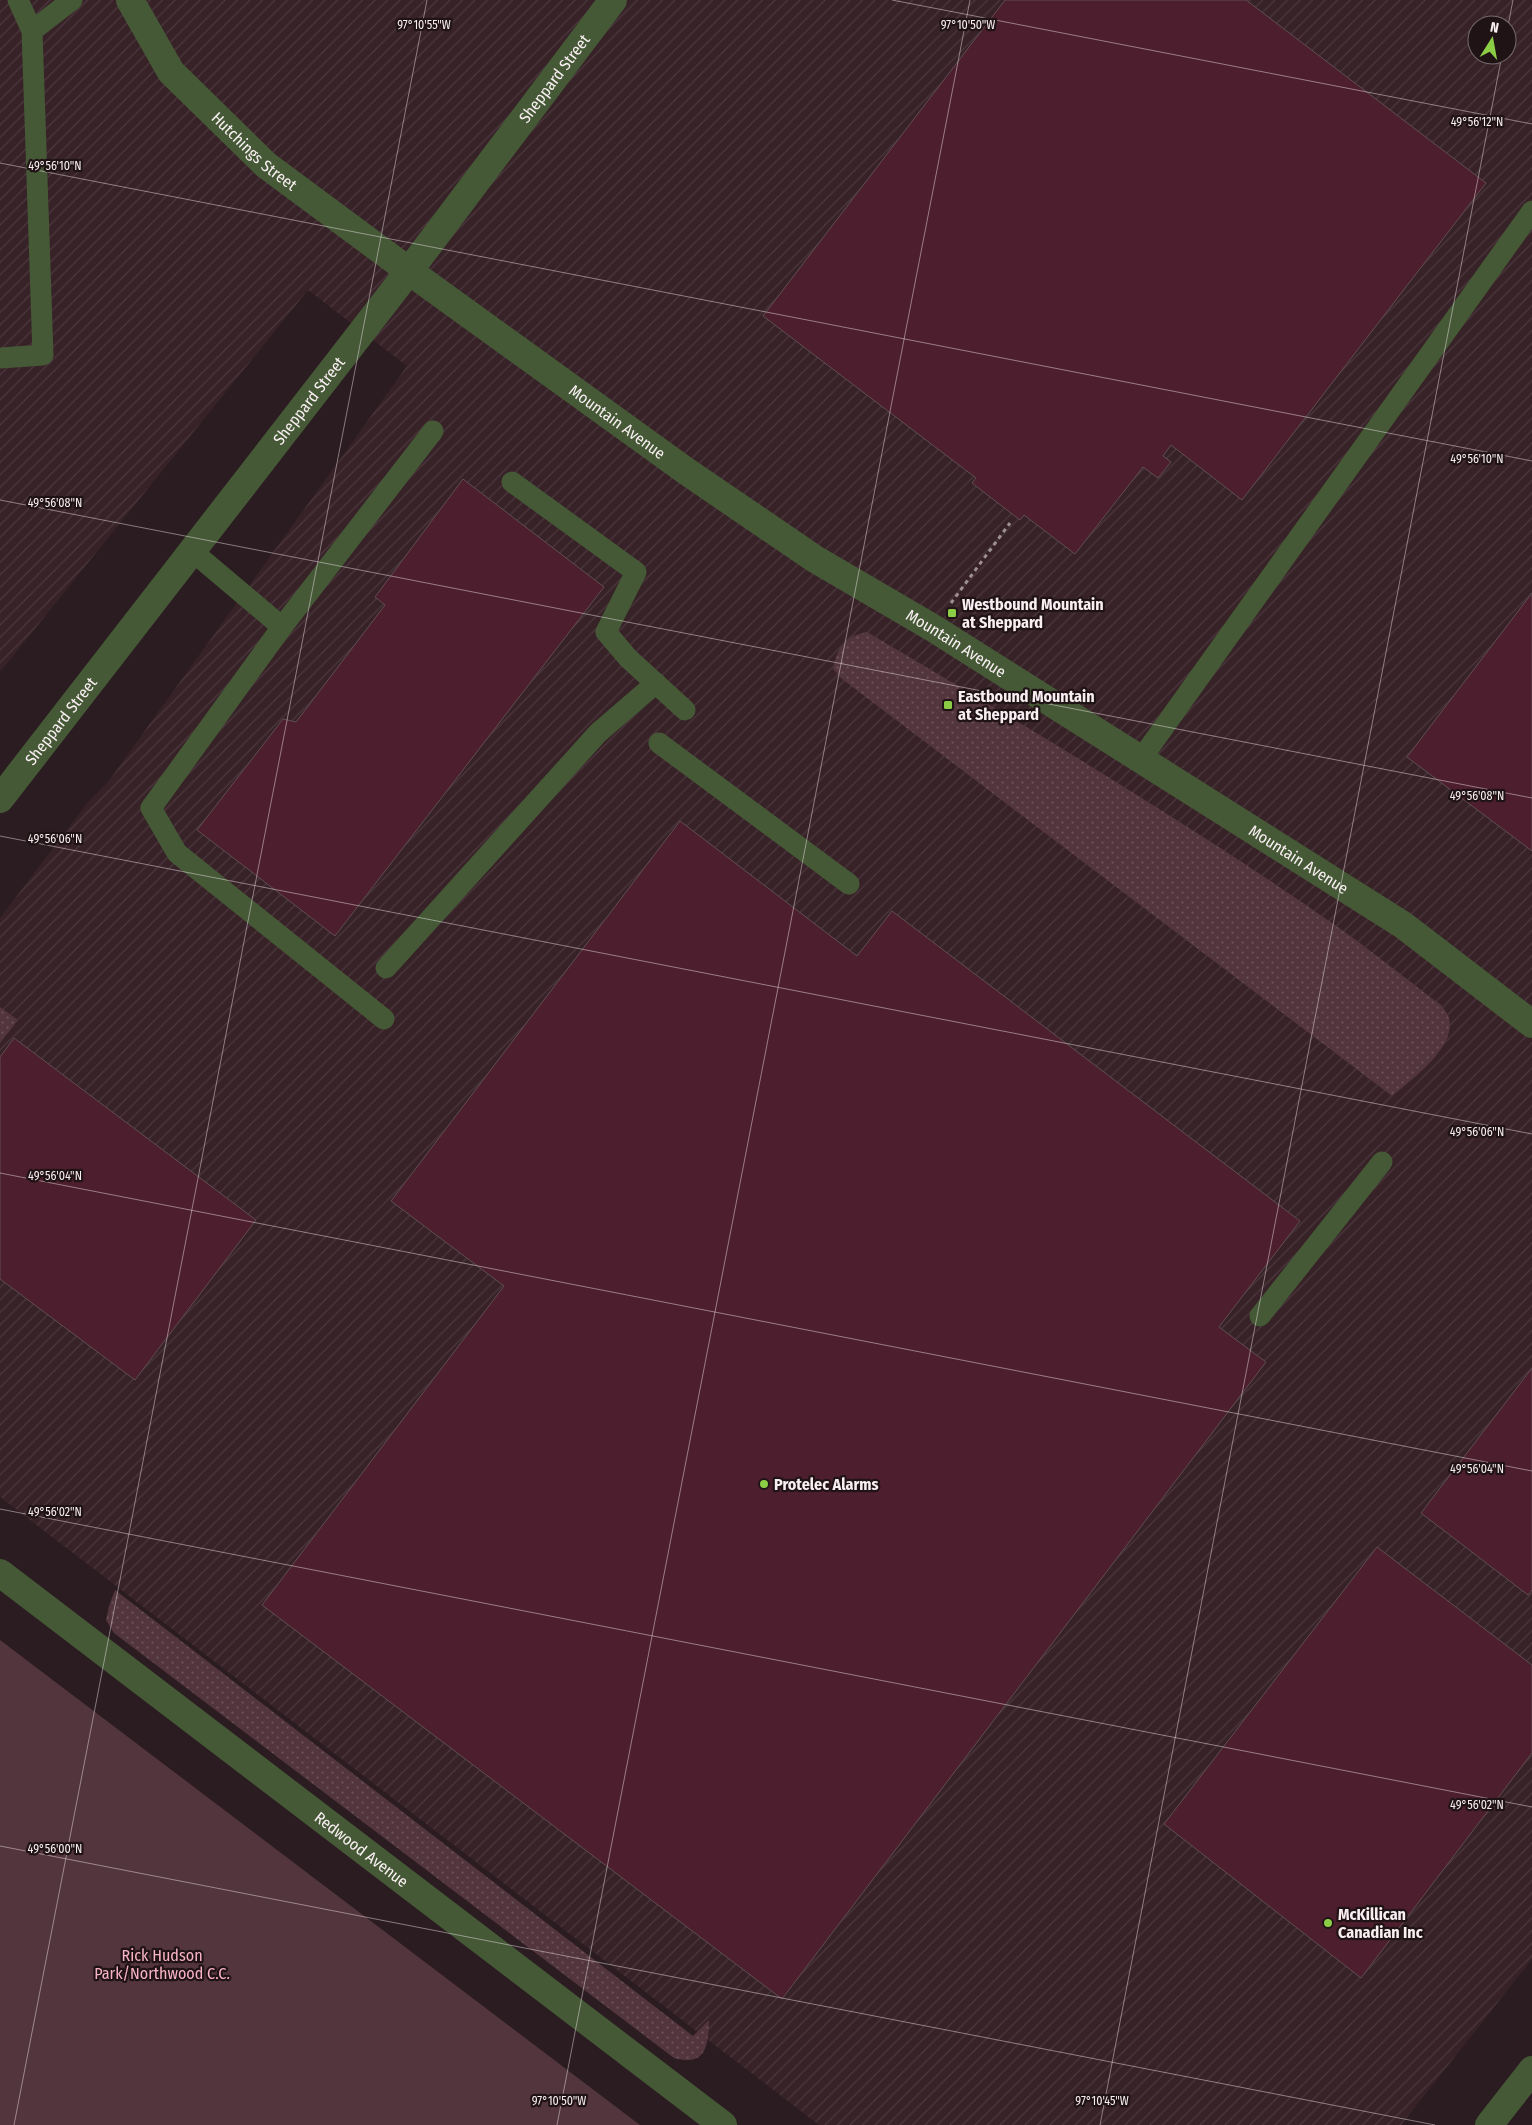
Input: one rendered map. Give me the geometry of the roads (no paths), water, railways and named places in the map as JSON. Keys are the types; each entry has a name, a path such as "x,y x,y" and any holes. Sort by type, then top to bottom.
{"street":[{"name":"Hutchings Street","path":"130,0 171,72 266,165 410,271"},
{"name":"Sheppard Street","path":"0,799 410,271 613,0"},
{"name":"Mountain Avenue","path":"410,271 686,471 815,559 933,628 1403,925 1532,1024"},
{"name":"Redwood Avenue","path":"0,1573 722,2125"},
{"path":"1489,2125 1532,2070"}],"lane":[{"path":"0,358 43,355 32,31 18,0"},
{"path":"32,31 72,0"},
{"path":"1141,760 1532,211"},
{"path":"384,1019 177,852 151,808 282,627 433,431"},
{"path":"512,482 636,572 606,632 628,658 685,710"},
{"path":"192,552 282,627"},
{"path":"386,968 598,733 656,683"},
{"path":"659,743 849,884"},
{"path":"1260,1316 1382,1162"}],"place":[{"name":"Westbound Mountain at Sheppard","path":"952,613"},
{"name":"Eastbound Mountain at Sheppard","path":"948,705"},
{"name":"Protelec Alarms","path":"764,1484"},
{"name":"McKillican Canadian Inc","path":"1328,1923"}],"park label":[{"name":"Rick Hudson Park/Northwood C.C.","path":"162,1964"}]}
